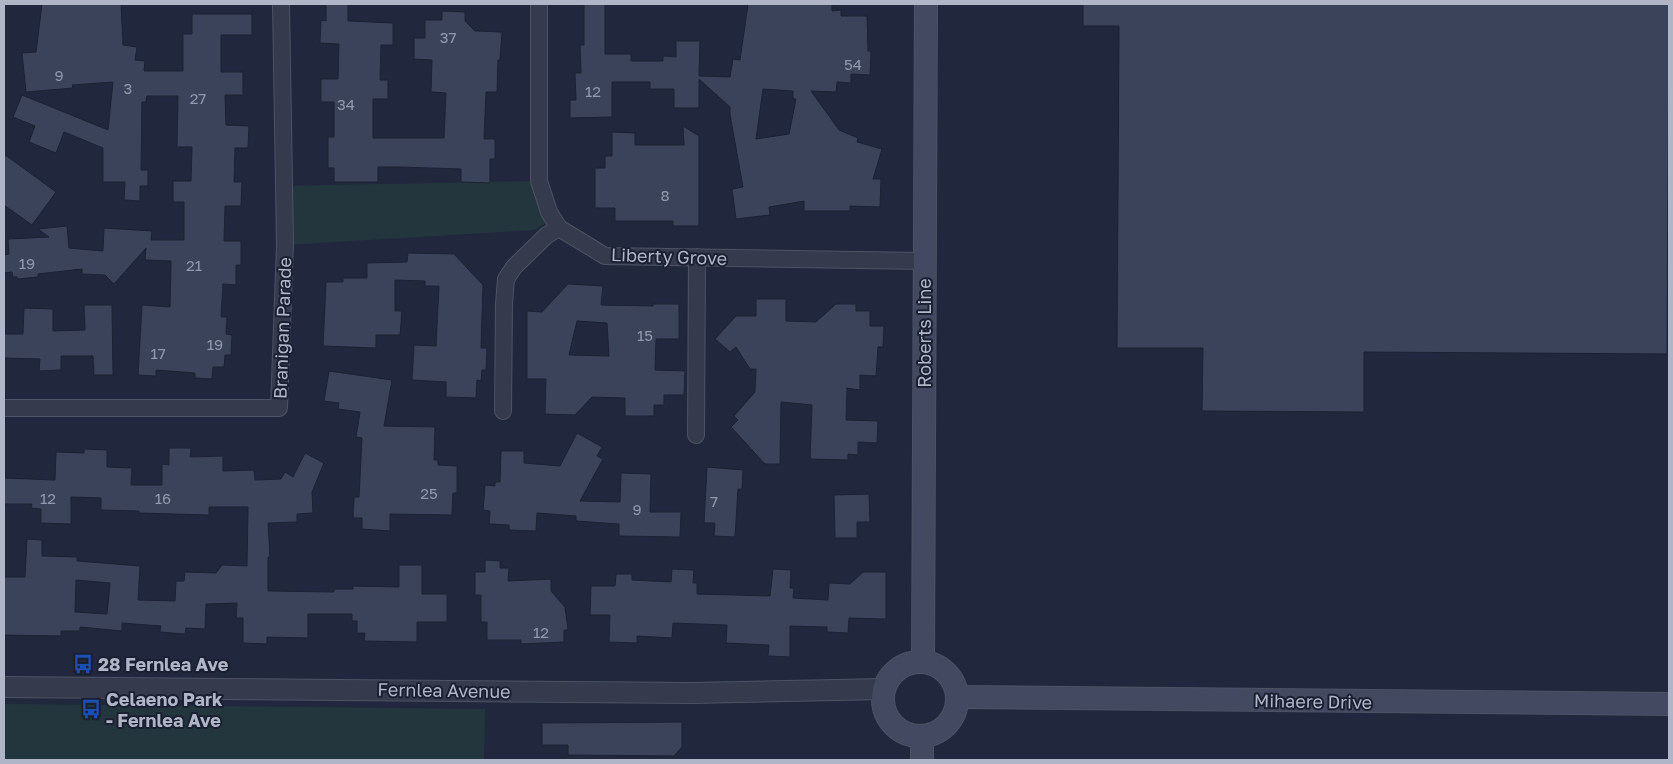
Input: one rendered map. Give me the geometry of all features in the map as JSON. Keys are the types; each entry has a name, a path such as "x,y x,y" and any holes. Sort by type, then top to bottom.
{"main road":[{"name":"Roberts Line","path":"923,662 926,4"},
{"path":"923,662 934,664 950,677 955,686 956,708 944,728 922,736 911,734 900,729 892,722 886,712 885,689 890,678 899,668 911,663 923,662"},
{"name":"Mihaere Drive","path":"957,697 1669,704"},
{"path":"922,736 922,760"}],"street":[{"name":"Branigan Parade","path":"4,408 279,408 285,245 281,4"},
{"path":"503,412 506,280 514,267 547,235 559,228 549,212 539,181 539,4"},
{"name":"Liberty Grove","path":"559,228 605,256 924,261"},
{"path":"696,436 697,257"},
{"name":"Fernlea Avenue","path":"4,687 693,693 885,689"}],"shaded area":[{"path":"539,181 553,219 534,230 285,245 284,186"},
{"path":"4,704 485,709 484,760 4,760"}],"building":[{"path":"42,4 121,4 123,45 137,47 135,60 145,61 144,71 183,71 183,34 192,34 192,14 252,14 252,35 221,35 221,72 243,72 243,95 225,95 226,125 249,126 248,148 235,148 234,182 242,182 241,206 225,206 224,241 241,241 241,265 236,265 236,285 223,284 221,317 227,317 226,334 232,335 231,355 225,355 224,367 213,367 212,379 195,378 195,373 156,370 156,376 138,375 142,305 170,307 171,261 145,260 146,248 114,284 105,275 82,274 82,269 38,274 38,277 17,279 17,277 13,277 12,272 4,273 4,255 9,254 8,239 49,237 38,229 67,226 69,248 103,251 104,228 152,231 151,240 184,240 184,202 173,202 173,181 191,181 192,147 177,147 178,96 147,96 146,102 142,102 141,170 148,170 148,186 140,186 140,201 124,200 125,182 103,182 103,148 64,132 56,153 29,142 35,126 13,117 22,95 108,130 113,82 72,85 73,88 26,92 22,53 36,52"},
{"path":"326,4 348,4 348,21 393,23 393,45 381,45 380,80 388,80 388,99 373,99 373,138 444,138 446,93 431,92 432,60 414,59 414,38 425,38 425,20 442,20 442,11 465,12 465,21 475,31 502,32 500,60 498,60 497,92 486,92 484,139 495,139 495,159 490,159 490,183 461,182 461,169 400,167 378,167 378,182 334,182 334,168 328,168 328,137 334,137 334,102 321,102 321,79 338,79 339,44 320,43 321,20 326,21"},
{"path":"584,4 605,4 605,54 631,54 631,61 663,61 663,56 676,57 676,41 700,41 699,76 730,77 733,59 740,60 748,4 832,4 832,11 841,10 841,16 867,16 868,51 871,51 870,75 851,74 851,83 837,82 836,92 811,91 839,130 858,138 857,142 882,149 873,179 881,179 880,207 850,206 850,211 804,211 804,201 769,207 770,215 736,219 732,189 743,187 730,107 699,79 699,108 674,108 674,89 650,89 650,82 612,82 612,117 570,118 570,100 576,100 575,73 581,73 580,45 584,45","holes":["763,89 793,91 793,99 796,99 789,134 756,139"]},
{"path":"1083,4 1669,4 1667,354 1364,352 1364,412 1202,411 1203,348 1117,348 1119,26 1083,26"},
{"path":"683,126 699,136 699,226 673,226 673,221 615,221 615,208 595,208 595,168 605,168 605,156 612,156 612,132 635,133 635,145 684,145"},
{"path":"4,154 56,192 32,225 4,205"},
{"path":"408,253 454,254 483,285 481,348 487,348 486,370 482,370 481,381 477,380 476,398 446,397 446,382 412,380 414,345 436,346 439,286 425,286 425,281 395,280 395,311 402,311 400,335 376,335 376,348 323,346 326,282 343,282 343,278 367,278 367,263 407,262"},
{"path":"568,284 603,286 601,305 653,306 653,304 679,304 679,339 656,339 655,370 685,371 684,395 664,395 664,405 654,405 654,416 625,416 625,398 592,397 575,415 545,414 546,379 527,379 527,311 542,312","holes":["577,321 607,323 609,356 569,355"]},
{"path":"756,299 786,299 786,321 816,322 836,304 856,304 856,311 870,311 870,326 884,326 883,347 878,347 876,376 860,375 860,390 847,388 846,420 878,421 877,443 858,442 858,455 848,454 848,460 810,459 812,405 781,402 780,464 765,464 731,427 738,420 734,416 755,392 756,369 750,369 736,347 730,352 715,339 736,316 756,316"},
{"path":"84,305 112,305 113,375 94,375 93,356 61,356 61,370 39,371 40,359 4,358 4,334 23,334 24,308 53,309 53,331 85,330"},
{"path":"329,371 392,380 384,426 435,427 434,460 438,460 438,465 457,466 457,493 453,493 452,515 390,514 390,531 362,529 362,518 353,518 354,497 359,497 362,438 356,437 360,412 338,409 339,403 324,401"},
{"path":"577,433 602,447 597,456 603,459 580,501 620,502 621,473 651,474 650,512 681,512 680,537 619,536 619,524 576,521 576,516 537,513 536,531 509,530 509,525 489,524 490,511 483,510 485,485 495,486 495,482 500,482 501,451 524,451 524,463 560,466"},
{"path":"169,448 191,448 190,457 223,456 223,471 254,470 255,480 281,479 285,472 293,477 305,453 324,463 312,492 313,513 297,514 297,522 268,523 270,557 268,557 268,591 334,592 334,589 353,589 353,586 399,587 399,565 422,565 422,594 447,594 447,622 417,622 417,642 364,641 365,633 357,633 357,621 352,621 352,614 308,614 308,638 267,637 267,644 243,643 243,618 236,618 237,603 206,604 205,629 186,628 185,634 160,632 161,626 122,623 122,631 80,627 80,631 61,631 61,636 4,635 4,577 25,577 27,539 42,540 42,556 77,557 77,561 140,566 138,600 175,601 176,581 184,581 185,572 216,573 222,565 247,566 248,507 209,507 209,515 139,513 139,511 101,510 101,498 71,497 71,524 41,523 41,509 31,508 32,504 4,504 4,478 55,480 56,452 84,453 84,449 107,450 107,467 132,468 131,485 162,485 162,464 169,465","holes":["76,580 110,583 107,614 75,612"]},
{"path":"707,467 743,470 742,489 738,489 735,537 714,536 715,523 704,523"},
{"path":"869,494 870,522 857,522 857,538 835,538 834,495"},
{"path":"485,560 500,561 500,568 509,568 508,581 551,579 551,591 565,607 568,630 564,630 564,642 521,644 521,640 487,640 487,622 481,622 481,595 475,595 475,572 485,572"},
{"path":"672,569 694,570 693,583 697,583 697,594 770,596 773,569 791,570 790,588 794,588 793,598 828,600 829,583 850,584 863,572 886,572 886,619 849,618 848,633 827,632 827,627 790,626 790,657 768,656 769,645 726,643 727,625 673,623 672,638 637,636 637,643 609,642 610,615 590,615 591,586 615,586 616,574 632,574 632,580 671,582"},
{"path":"682,722 682,747 674,756 568,755 568,745 542,745 542,723"}],"place":[{"name":"28 Fernlea Ave","path":"83,664"},
{"name":"Celaeno Park - Fernlea Ave","path":"91,709"}]}
